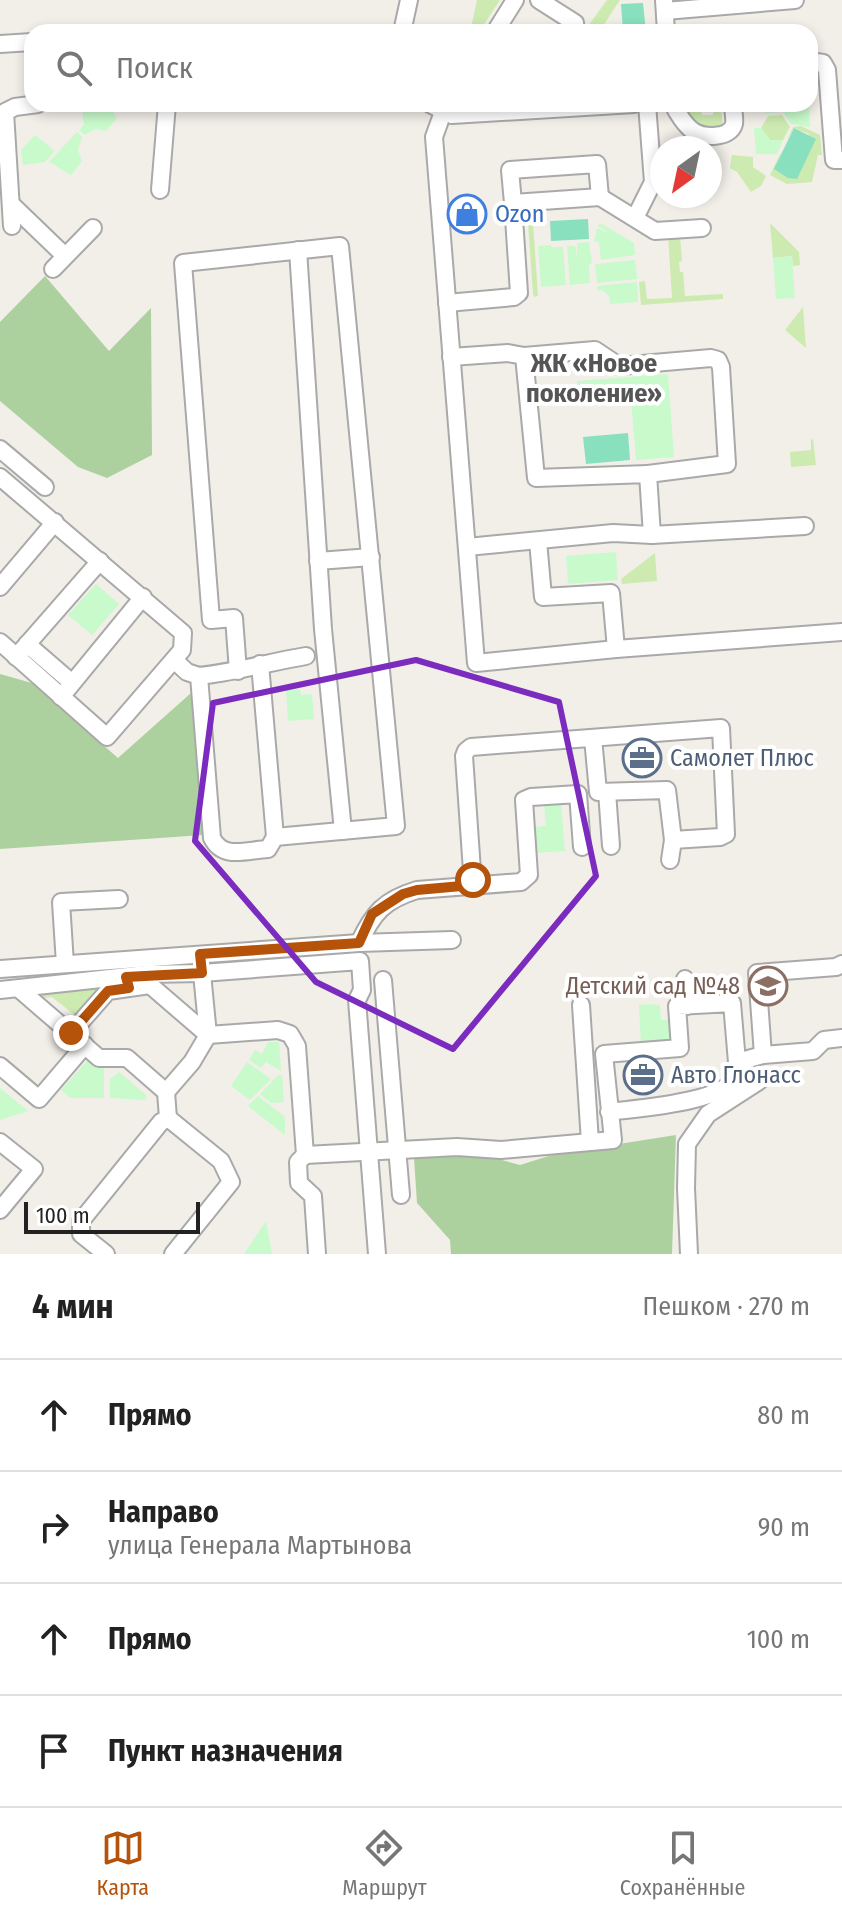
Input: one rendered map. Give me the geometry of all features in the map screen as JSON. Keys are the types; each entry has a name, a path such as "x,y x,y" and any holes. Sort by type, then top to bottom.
{"street":[{"path":"404,24 409,0"},
{"path":"500,24 515,0"},
{"path":"539,0 575,24"},
{"path":"664,6 795,0"},
{"path":"0,44 24,42"},
{"path":"818,62 823,63 827,70 834,160 842,160"},
{"path":"12,226 5,112 24,106"},
{"path":"160,190 166,112"},
{"path":"443,112 434,137 476,663 842,632"},
{"path":"635,218 653,182 648,112"},
{"path":"679,112 693,131 704,135 721,135 729,132 734,125 733,112"},
{"path":"447,303 514,297 519,293 510,170 597,164 600,197"},
{"path":"513,203 600,197 655,231 702,228"},
{"path":"11,204 65,256"},
{"path":"53,269 93,228"},
{"path":"238,671 234,618 211,620 183,263 340,246 396,826 275,837"},
{"path":"298,250 318,561 343,831"},
{"path":"451,357 508,353 524,356 595,350 619,366 711,358 718,360 727,464 648,474 536,478 533,474 524,356"},
{"path":"0,449 45,487"},
{"path":"648,474 652,535"},
{"path":"0,477 183,633 182,650 107,737 0,642"},
{"path":"0,587 55,522"},
{"path":"467,547 613,533 652,535 805,526"},
{"path":"538,541 543,597 611,593 616,649"},
{"path":"318,561 371,557"},
{"path":"16,657 100,561"},
{"path":"61,697 143,597"},
{"path":"27,644 71,682"},
{"path":"174,660 187,672 199,676 306,656"},
{"path":"199,676 212,838 217,848 225,852 268,849 275,837 260,664"},
{"path":"473,885 464,756 471,747 721,728 726,834 673,840"},
{"path":"593,738 598,792 667,790 673,840 670,860"},
{"path":"607,792 611,846"},
{"path":"359,943 372,914 403,894 526,879 529,875 524,800 578,794 582,847"},
{"path":"65,964 61,902 119,899"},
{"path":"0,969 359,943 452,940"},
{"path":"166,1092 192,1062 208,1035 200,954"},
{"path":"0,990 360,961 362,990 357,1000 377,1254"},
{"path":"763,1055 757,973 842,964"},
{"path":"685,979 687,1006"},
{"path":"383,980 401,1195"},
{"path":"71,1033 108,991 128,982 150,985 208,1035 278,1030 290,1034 297,1046 305,1155"},
{"path":"19,989 99,1058 127,1058 166,1092 168,1118 221,1161 231,1182 173,1254"},
{"path":"317,1254 313,1196 299,1183 298,1162 305,1155 457,1147 501,1150 613,1140 609,1112 604,1054 680,1048 677,1006 732,1003 738,1074 735,1082 727,1088 676,1103 609,1112"},
{"path":"581,1005 590,1142"},
{"path":"737,1062 763,1055 813,1051 824,1040 842,1038"},
{"path":"0,1066 39,1099 85,1045"},
{"path":"689,1254 687,1144 708,1114 759,1081"},
{"path":"106,1254 81,1234 81,1221 161,1122 168,1118"},
{"path":"0,1142 34,1169 0,1210"}],"highlighted area":[{"path":"416,660 559,702 596,876 453,1049 316,982 195,841 213,703"}],"green space":[{"path":"477,0 500,0 484,24 472,24"},
{"path":"607,0 620,0 604,24 589,24"},
{"path":"643,3 645,24 622,24 621,4"},
{"path":"82,112 113,112 117,118 106,131 95,129 85,135 79,130 84,125"},
{"path":"684,112 702,112 702,115 713,115 713,112 721,112 723,128 700,129"},
{"path":"783,112 809,112 810,127 791,124"},
{"path":"782,115 790,127 783,140 770,140 761,128 768,116"},
{"path":"801,126 820,135 822,155 818,155 812,182 787,184 770,175 782,150 775,169 796,179 809,134 794,128 785,144 793,127"},
{"path":"754,128 761,128 770,140 783,140 777,154 756,154"},
{"path":"794,128 816,139 797,179 788,178 774,169"},
{"path":"77,132 82,137 78,151 82,161 71,175 49,162"},
{"path":"35,135 55,151 45,162 23,165 21,150"},
{"path":"732,155 753,157 753,167 766,176 761,186 751,192 737,172 730,168"},
{"path":"528,215 533,222 538,296 534,297 528,224 522,222 519,216"},
{"path":"588,219 589,239 551,241 550,221"},
{"path":"600,223 634,243 635,255 601,260 599,242 594,241 597,228 611,234 598,226"},
{"path":"770,223 799,252 800,265 793,266 792,256 773,258"},
{"path":"668,235 680,235 682,261 679,262 685,296 723,294 723,299 641,305 639,282 645,281 647,299 672,298"},
{"path":"589,242 592,263 589,264 590,283 570,285 567,246 575,246 577,257 577,243"},
{"path":"538,246 563,247 566,285 541,287"},
{"path":"792,256 795,298 776,299 773,258"},
{"path":"635,260 637,279 597,283 595,264"},
{"path":"45,276 109,351 151,308 152,455 107,478 78,467 0,401 0,322"},
{"path":"637,282 638,302 610,304 609,296 602,290 598,291 597,286"},
{"path":"803,307 806,348 785,330"},
{"path":"668,374 674,457 636,460 631,399 578,402 577,381"},
{"path":"628,433 630,460 586,464 583,437"},
{"path":"813,439 816,465 791,467 790,452 811,450"},
{"path":"616,552 618,580 568,584 566,556"},
{"path":"655,553 657,581 622,584 621,579"},
{"path":"96,584 119,604 92,635 68,615"},
{"path":"0,674 32,683 118,758 191,693 203,835 0,849"},
{"path":"300,689 301,695 312,694 314,719 288,721 286,690"},
{"path":"561,803 565,851 534,853 532,827 546,826 544,804"},
{"path":"106,985 76,1016 52,997 40,999 30,993"},
{"path":"639,1005 660,1005 661,1020 671,1019 673,1042 641,1044"},
{"path":"268,1042 279,1042 281,1071 266,1062 261,1068 249,1060 255,1050 262,1054"},
{"path":"87,1061 93,1066 104,1063 104,1098 70,1098 61,1090"},
{"path":"247,1062 271,1079 250,1100 231,1086"},
{"path":"119,1072 147,1096 145,1100 110,1098 110,1079"},
{"path":"278,1075 282,1075 284,1102 271,1103 260,1094"},
{"path":"0,1088 28,1111 0,1120"},
{"path":"258,1096 285,1117 285,1135 248,1106"},
{"path":"676,1135 672,1254 451,1254 450,1240 417,1203 414,1158 484,1155 520,1165 555,1154"},
{"path":"266,1221 272,1254 244,1254"}],"place":[{"name":"Ozon","path":"467,214"},
{"name":"Самолет Плюс","path":"642,758"},
{"name":"Детский сад №48","path":"768,986"},
{"name":"Авто Глонасс","path":"643,1075"}],"district":[{"name":"ЖК «Новое поколение»","path":"594,378"}],"route":[{"path":"71,1033 108,991 129,988 126,977 202,973 200,954 359,943 372,914 403,894 473,885 473,880"}]}
